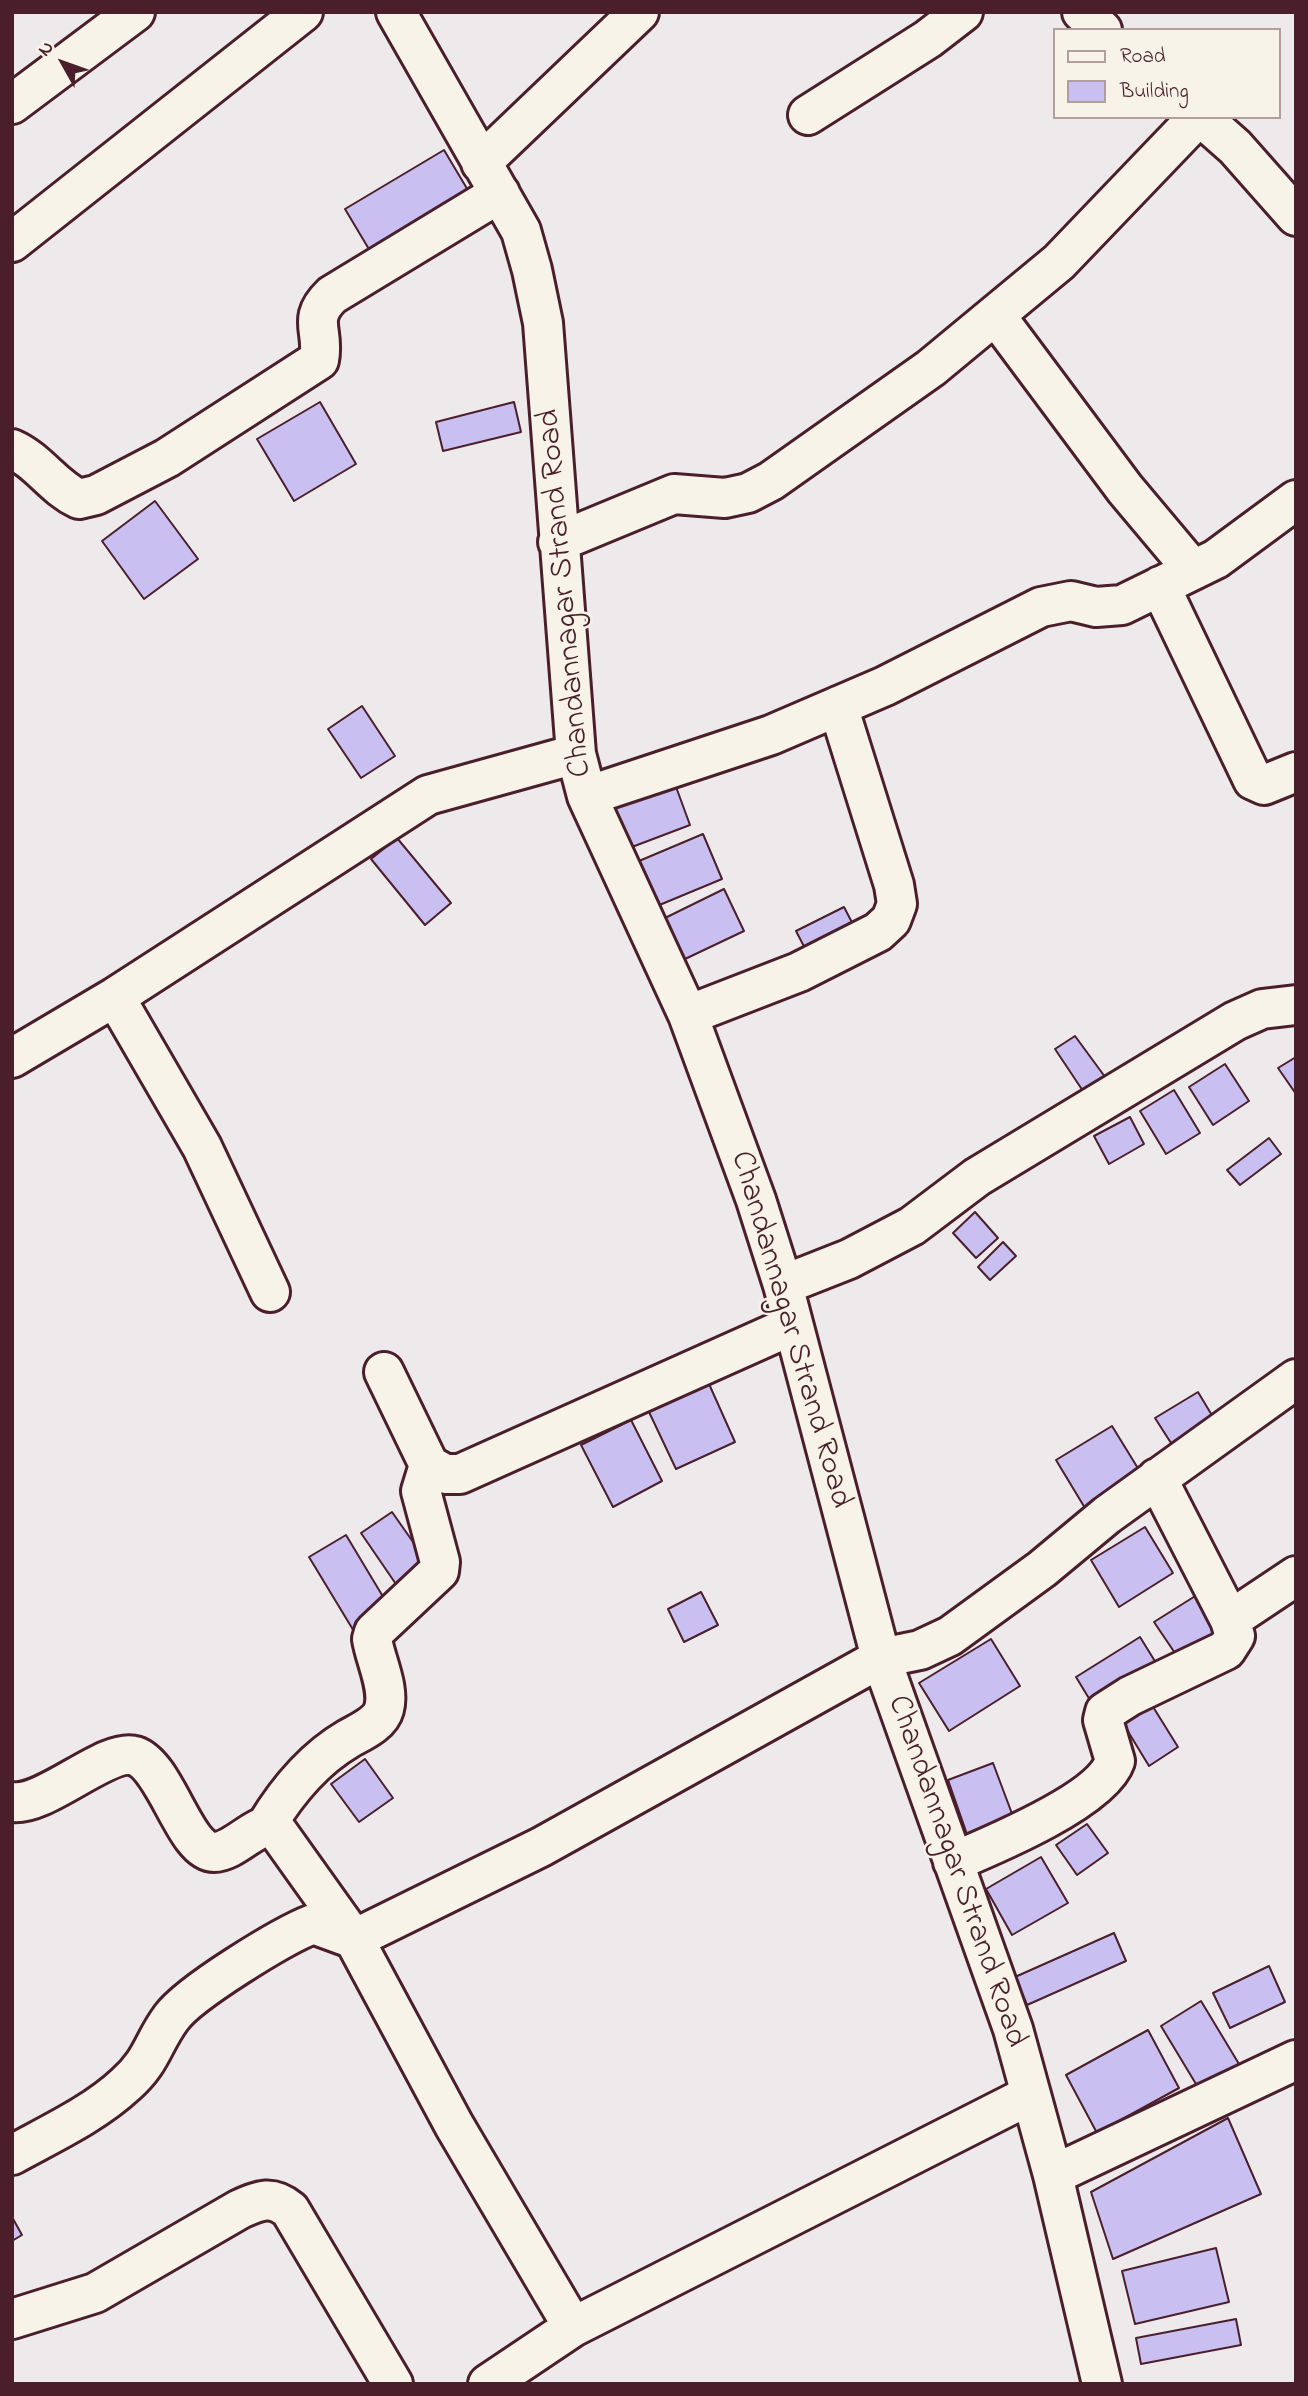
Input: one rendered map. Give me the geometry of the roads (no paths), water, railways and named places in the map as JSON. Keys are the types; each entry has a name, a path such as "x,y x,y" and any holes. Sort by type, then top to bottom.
{"street":[{"path":"12,104 135,12"},
{"path":"12,242 303,12"},
{"name":"Chandannagar Strand Road","path":"396,12 521,231 542,323 576,754 587,796 688,1016 756,1200 783,1285 881,1658 1013,2029 1053,2175 1101,2384"},
{"path":"12,449 31,457 65,493 79,499 96,495 167,458 310,369 319,360 322,344 317,322 320,307 332,295 491,178 639,12"},
{"path":"808,115 917,47 962,12"},
{"path":"1082,12 1100,28"},
{"path":"558,542 674,494 725,498 748,493 771,481 932,368 996,316 1059,262 1197,119"},
{"path":"1201,119 1236,147 1296,216"},
{"path":"996,316 1125,489 1176,578 1253,780 1264,785 1296,772"},
{"path":"587,796 771,734 886,686 1041,607 1071,601 1096,607 1122,605 1216,559 1296,500"},
{"path":"688,1016 799,972 878,932 891,920 897,904 894,885 838,706"},
{"path":"12,1058 115,997 428,795 576,754"},
{"path":"115,997 202,1147 270,1292"},
{"path":"783,1285 849,1259 912,1226 977,1177 1235,1021 1262,1009 1296,1005"},
{"path":"384,1372 429,1465 445,1474 460,1474 793,1325"},
{"path":"12,2155 123,2087 146,2066 171,2018 186,2003 290,1933 313,1924 354,1939 541,1847 881,1658 919,1650 950,1636 1157,1478 1296,1379"},
{"path":"12,1802 31,1800 116,1758 132,1754 143,1760 160,1782 200,1846 212,1853 223,1850 253,1830 266,1826 296,1783 335,1747 376,1722 384,1709 384,1689 372,1639 374,1632 439,1571 440,1562 421,1491 429,1465"},
{"path":"953,1862 1023,1833 1078,1798 1104,1777 1115,1760 1103,1720 1105,1712 1130,1696 1226,1650 1235,1636 1230,1620 1157,1478"},
{"path":"1230,1620 1296,1576"},
{"path":"266,1826 277,1831 354,1939 454,2124 573,2327"},
{"path":"1053,2175 1296,2060"},
{"path":"488,2384 573,2327 1030,2095"},
{"path":"12,2319 95,2292 240,2209 260,2200 274,2199 290,2210 393,2384"}]}
